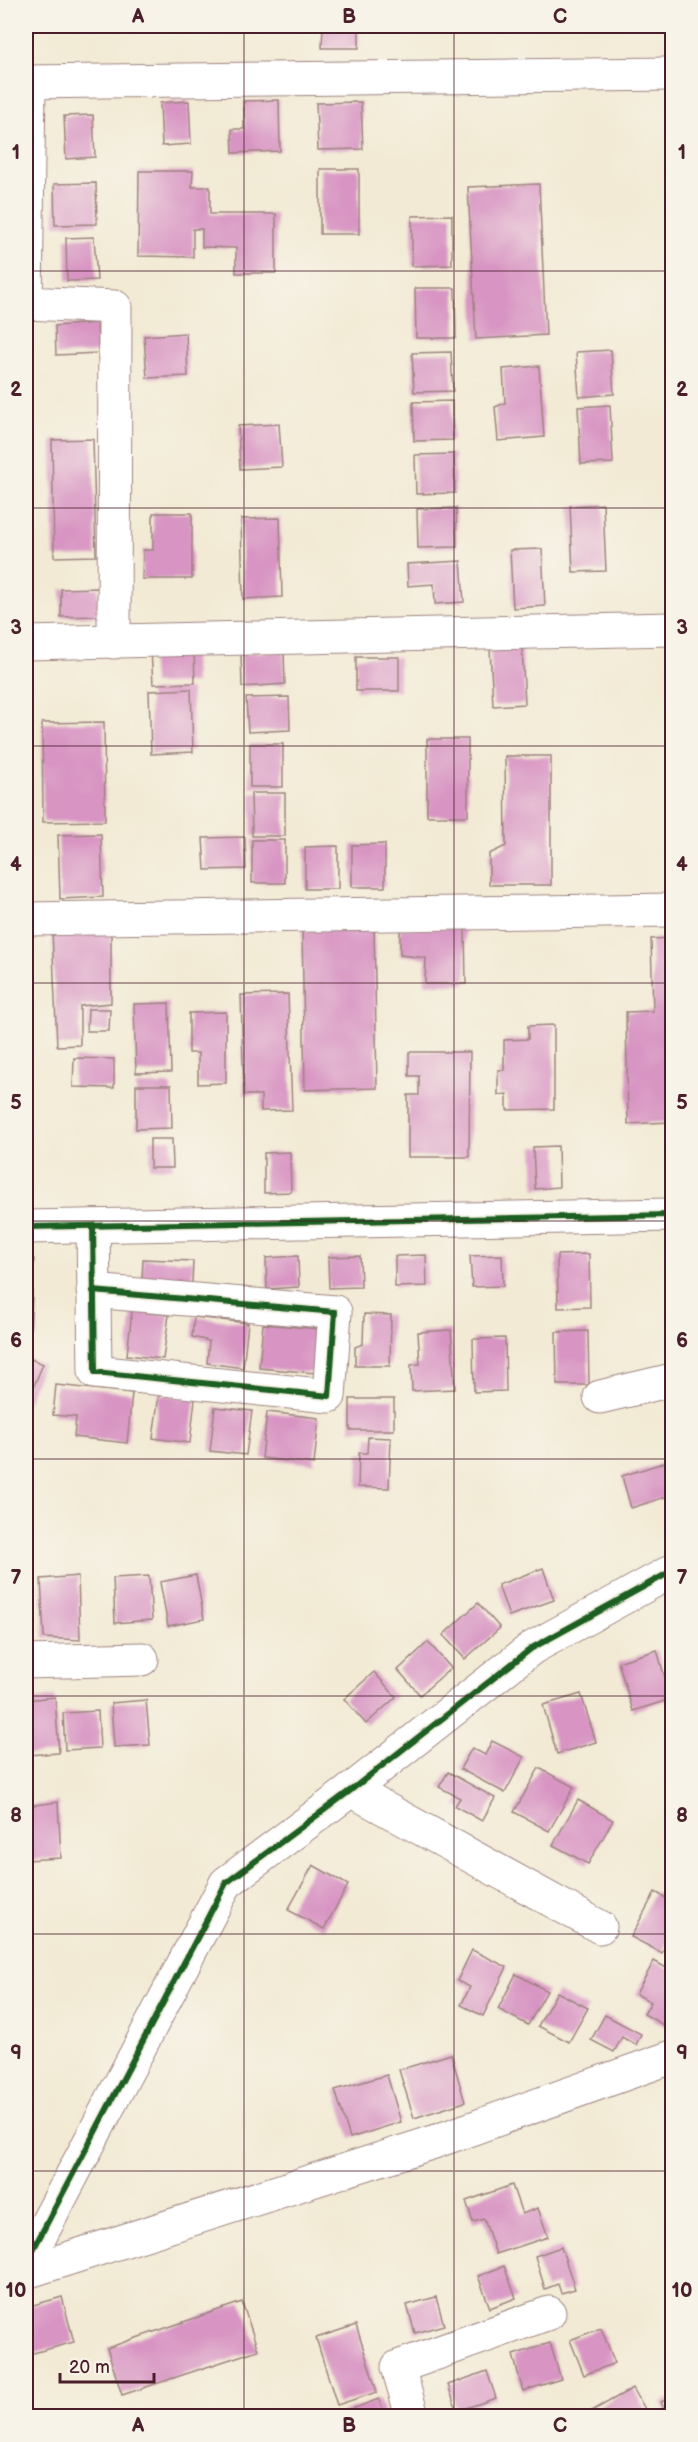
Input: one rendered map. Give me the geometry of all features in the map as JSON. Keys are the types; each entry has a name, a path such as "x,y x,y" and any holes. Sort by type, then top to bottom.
{"street":[{"path":"114,642 115,307 26,303 27,82 672,74"},
{"path":"26,643 672,629"},
{"path":"26,919 672,910"},
{"path":"26,1227 672,1215"},
{"path":"93,1226 93,1291 95,1372 329,1396 335,1312 93,1291"},
{"path":"600,1397 672,1380"},
{"path":"26,2263 226,1883 351,1790 532,1648 672,1571"},
{"path":"26,1662 142,1659"},
{"path":"351,1790 600,1927"},
{"path":"26,2272 434,2142 672,2057"},
{"path":"412,2416 398,2367 549,2313"}],"building":[{"path":"323,26 359,26 359,48 322,48"},
{"path":"279,100 280,151 233,153 232,129 244,129 244,101"},
{"path":"189,101 191,144 162,146 160,103"},
{"path":"361,102 363,149 318,150 316,103"},
{"path":"93,115 95,157 66,159 64,116"},
{"path":"320,169 359,169 359,234 320,234"},
{"path":"139,171 193,171 192,187 210,187 210,214 276,214 276,273 236,273 236,248 202,247 202,229 193,229 193,257 138,256"},
{"path":"96,183 97,224 55,225 54,184"},
{"path":"539,184 546,335 476,339 468,187"},
{"path":"452,215 452,265 412,266 412,216"},
{"path":"94,237 97,280 67,281 66,238"},
{"path":"415,288 455,288 456,338 416,338"},
{"path":"97,323 99,353 56,355 55,326"},
{"path":"186,333 188,376 147,378 144,336"},
{"path":"611,350 614,394 579,397 576,352"},
{"path":"451,352 453,391 414,392 412,353"},
{"path":"539,366 544,437 498,441 495,407 505,403 503,369"},
{"path":"452,401 453,440 414,441 413,402"},
{"path":"610,405 613,463 581,464 578,407"},
{"path":"279,424 282,467 240,469 238,426"},
{"path":"93,439 96,556 54,557 52,440"},
{"path":"454,454 455,493 416,494 415,455"},
{"path":"603,504 606,571 573,572 570,506"},
{"path":"456,508 457,547 418,548 417,509"},
{"path":"153,513 192,513 192,579 142,579 143,550 153,550"},
{"path":"280,518 282,597 243,599 241,519"},
{"path":"542,549 545,606 513,608 510,550"},
{"path":"461,561 464,602 435,604 434,584 408,586 407,564"},
{"path":"98,588 99,616 61,617 61,589"},
{"path":"522,646 525,704 493,706 490,648"},
{"path":"194,649 195,683 153,684 151,651"},
{"path":"284,651 285,684 242,687 241,653"},
{"path":"356,657 399,657 399,691 356,691"},
{"path":"191,689 193,752 151,754 149,691"},
{"path":"289,697 290,730 248,732 246,698"},
{"path":"104,722 105,821 43,822 42,723"},
{"path":"427,739 468,739 468,816 427,816"},
{"path":"250,744 283,744 283,787 250,787"},
{"path":"505,756 551,756 551,885 489,885 489,854 506,846"},
{"path":"251,793 285,793 285,836 252,836"},
{"path":"101,834 103,897 60,899 58,835"},
{"path":"245,837 246,869 205,870 203,838"},
{"path":"252,840 285,840 285,883 252,883"},
{"path":"385,844 385,887 352,887 352,845"},
{"path":"338,846 338,889 305,889 305,847"},
{"path":"374,928 377,1088 305,1090 302,930"},
{"path":"400,928 465,928 466,984 425,984 426,958 400,955"},
{"path":"111,929 111,1003 80,1006 80,1045 57,1046 52,931"},
{"path":"672,938 672,1122 628,1124 626,1012 653,1011 651,939"},
{"path":"288,994 292,1110 261,1111 261,1095 244,1095 241,995"},
{"path":"169,1003 171,1072 136,1073 134,1004"},
{"path":"88,1009 110,1009 109,1031 87,1031"},
{"path":"226,1012 226,1083 198,1084 198,1053 189,1053 189,1013"},
{"path":"554,1025 554,1109 507,1110 507,1094 498,1095 498,1070 504,1070 504,1040 528,1039 528,1026"},
{"path":"409,1052 470,1052 469,1157 408,1157 408,1095 419,1095 419,1076 409,1076"},
{"path":"74,1058 114,1059 114,1088 73,1087"},
{"path":"136,1085 171,1085 172,1128 136,1129"},
{"path":"150,1139 172,1139 173,1168 150,1168"},
{"path":"558,1146 559,1187 535,1189 533,1147"},
{"path":"290,1152 291,1192 264,1193 264,1153"},
{"path":"589,1254 590,1307 558,1308 557,1255"},
{"path":"426,1255 427,1286 395,1287 395,1256"},
{"path":"502,1255 503,1286 472,1287 470,1256"},
{"path":"298,1256 299,1287 267,1289 266,1258"},
{"path":"360,1256 361,1287 329,1288 328,1257"},
{"path":"26,1258 34,1259 30,1335 26,1334"},
{"path":"143,1259 193,1261 192,1283 142,1281"},
{"path":"132,1311 169,1315 163,1359 127,1355"},
{"path":"364,1314 391,1315 390,1366 355,1366 355,1347 363,1344"},
{"path":"194,1317 248,1323 243,1368 207,1363 209,1341 192,1337"},
{"path":"263,1324 319,1329 315,1373 259,1368"},
{"path":"451,1330 455,1389 412,1391 411,1365 420,1364 418,1332"},
{"path":"588,1331 589,1385 557,1385 556,1332"},
{"path":"505,1338 506,1391 474,1392 473,1339"},
{"path":"26,1357 43,1364 26,1405"},
{"path":"56,1385 132,1393 127,1443 74,1437 76,1417 53,1415"},
{"path":"159,1394 195,1399 190,1443 153,1438"},
{"path":"350,1399 394,1399 394,1430 350,1430"},
{"path":"215,1407 252,1411 246,1455 210,1451"},
{"path":"267,1412 319,1418 314,1464 262,1458"},
{"path":"368,1437 391,1438 389,1488 358,1487 359,1453 367,1453"},
{"path":"672,1460 672,1495 631,1508 622,1476"},
{"path":"543,1568 554,1600 509,1616 498,1585"},
{"path":"196,1575 204,1619 168,1626 160,1582"},
{"path":"78,1576 80,1640 44,1638 41,1579"},
{"path":"149,1576 152,1620 115,1623 113,1578"},
{"path":"478,1603 500,1628 465,1659 443,1635"},
{"path":"428,1642 451,1668 420,1695 398,1670"},
{"path":"657,1650 671,1699 633,1711 618,1662"},
{"path":"374,1672 396,1697 366,1724 344,1699"},
{"path":"581,1694 596,1742 557,1754 543,1705"},
{"path":"55,1697 59,1753 26,1755 26,1700"},
{"path":"146,1700 150,1745 114,1747 111,1703"},
{"path":"98,1711 100,1748 65,1750 63,1713"},
{"path":"492,1741 524,1757 505,1793 460,1769 472,1748 485,1755"},
{"path":"539,1768 574,1787 549,1831 514,1812"},
{"path":"448,1772 495,1798 482,1821 455,1806 460,1798 439,1787"},
{"path":"578,1800 613,1820 588,1864 553,1845"},
{"path":"58,1802 61,1858 26,1860 26,1806"},
{"path":"313,1865 348,1885 324,1929 288,1910"},
{"path":"655,1892 672,1901 672,1933 662,1953 631,1937"},
{"path":"472,1950 507,1967 483,2016 461,2005 470,1987 457,1981"},
{"path":"654,1961 672,1971 672,2030 644,2014 651,2002 636,1994"},
{"path":"516,1974 547,1991 528,2025 498,2009"},
{"path":"557,1992 588,2008 569,2042 538,2026"},
{"path":"605,2015 641,2034 636,2045 622,2037 614,2052 591,2040"},
{"path":"451,2054 465,2102 414,2118 399,2070"},
{"path":"387,2075 401,2122 350,2138 335,2090"},
{"path":"512,2185 522,2214 538,2208 548,2237 496,2254 484,2219 473,2222 466,2201"},
{"path":"561,2247 575,2289 561,2293 558,2284 545,2289 535,2256"},
{"path":"504,2266 516,2298 490,2308 478,2276"},
{"path":"62,2297 74,2342 26,2355 26,2307"},
{"path":"436,2297 444,2325 415,2333 407,2305"},
{"path":"242,2302 258,2350 122,2395 107,2348"},
{"path":"356,2325 377,2392 337,2405 316,2338"},
{"path":"601,2328 615,2363 584,2375 570,2340"},
{"path":"550,2343 561,2379 523,2391 513,2355"},
{"path":"487,2371 496,2398 457,2411 448,2385"},
{"path":"633,2388 649,2416 593,2416 590,2412"},
{"path":"672,2397 672,2416 667,2416 661,2402"},
{"path":"379,2399 385,2416 342,2416 341,2413"}],"cycle path":[{"path":"26,1227 672,1215"},
{"path":"93,1226 95,1372 329,1396 335,1312 93,1291"},
{"path":"26,2263 226,1883 351,1790 532,1648 672,1571"}]}
